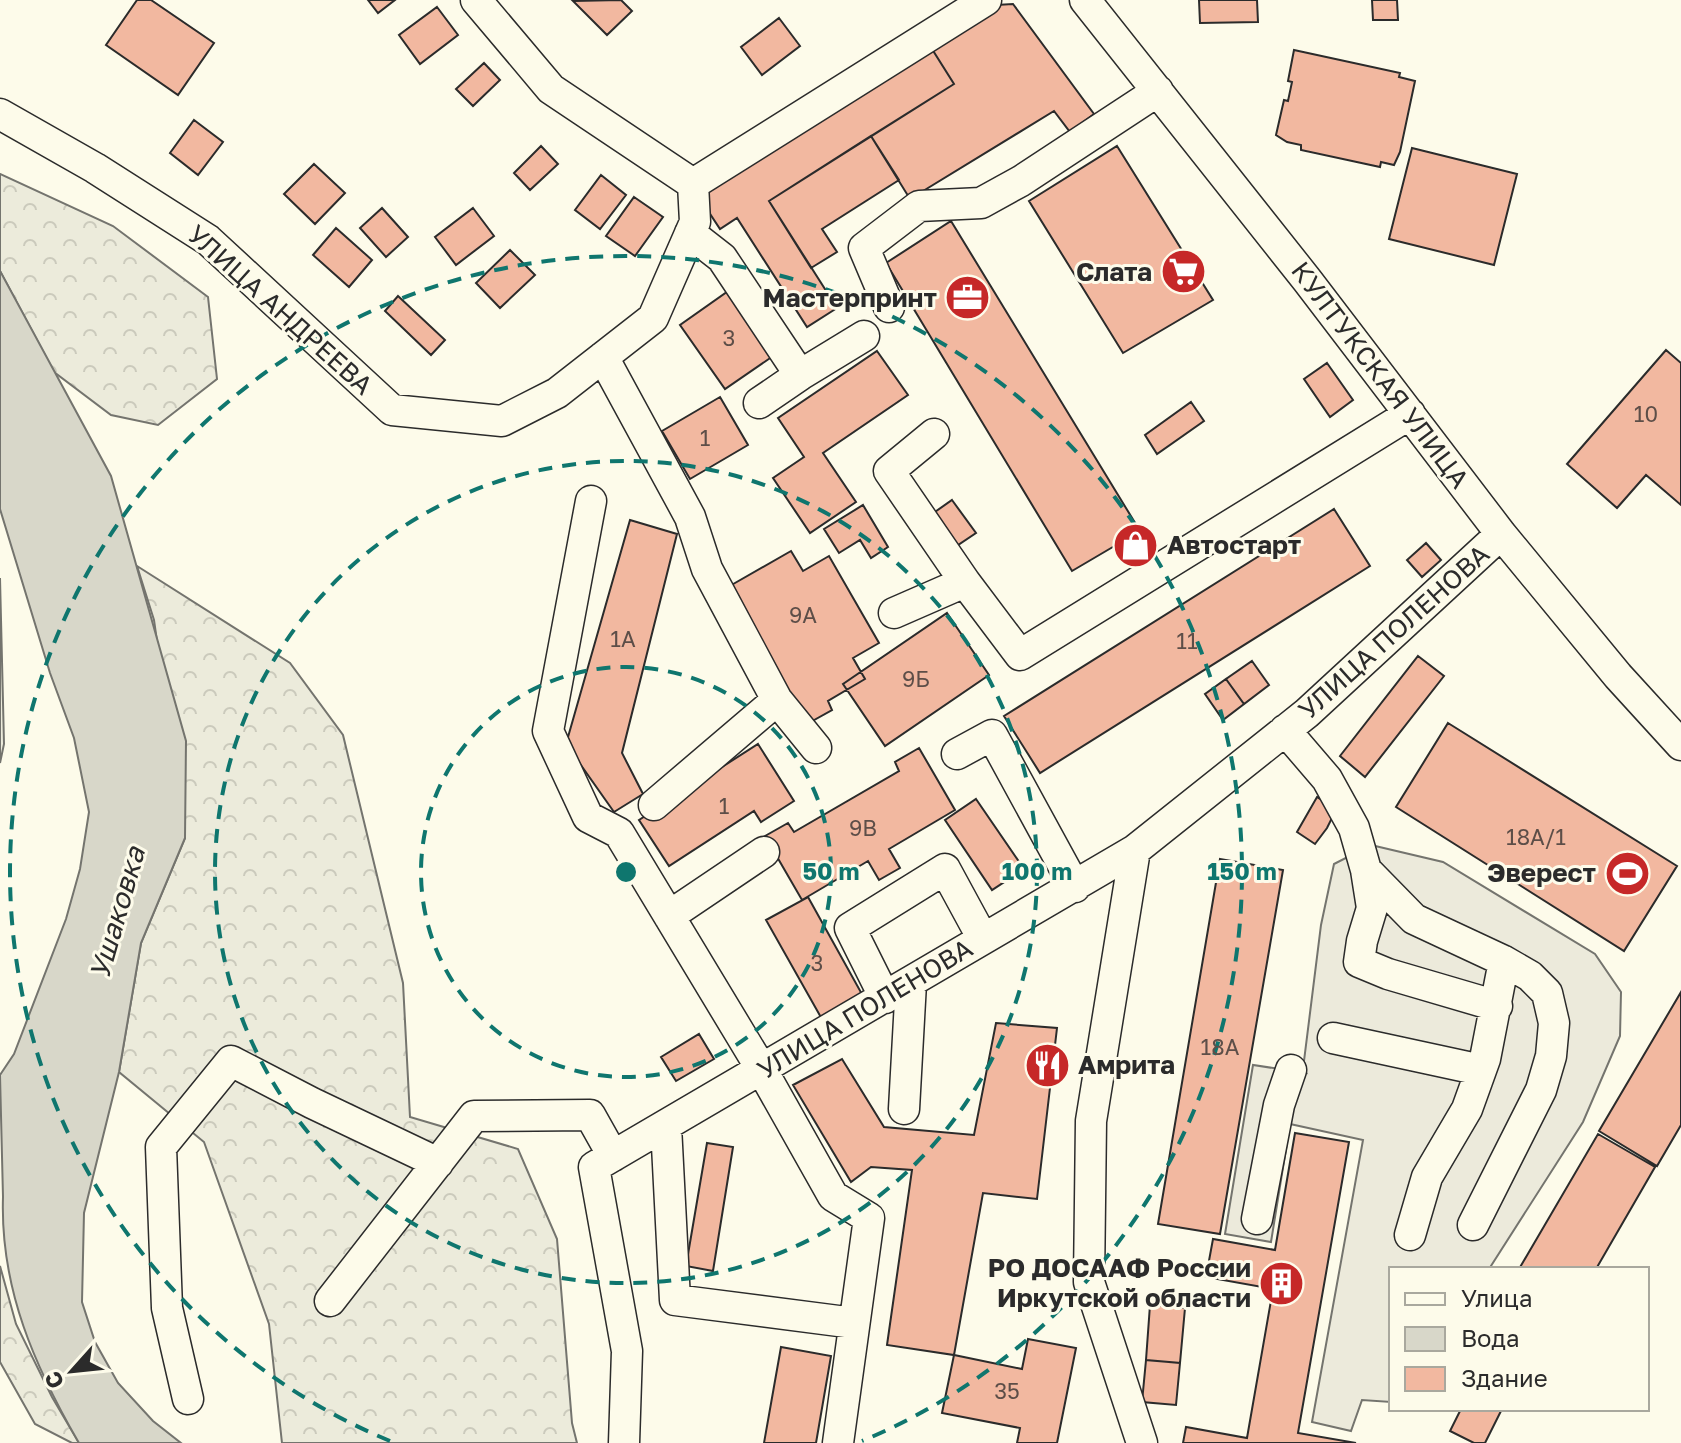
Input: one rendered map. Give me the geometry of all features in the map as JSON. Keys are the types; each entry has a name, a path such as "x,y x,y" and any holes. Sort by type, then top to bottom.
{"street":[{"path":"476,0 551,89 693,184"},
{"path":"693,184 986,0"},
{"name":"КУЛТУКСКАЯ УЛИЦА","path":"1085,0 1501,534 1618,676 1681,745"},
{"path":"889,307 864,248 919,206 981,203 1021,181 1158,91"},
{"name":"УЛИЦА АНДРЕЕВА","path":"0,114 95,168 208,240 392,410 502,421 557,393 603,357"},
{"path":"693,184 695,222 653,318 603,357 690,517 707,569 777,700 816,748"},
{"path":"690,233 722,258 800,375"},
{"path":"759,403 864,336"},
{"path":"934,434 889,471 965,582 1020,655 1410,414"},
{"path":"591,501 548,731 588,817 619,833 762,1070 833,1196 869,1218 838,1443"},
{"name":"УЛИЦА ПОЛЕНОВА","path":"604,1162 1135,850 1285,730 1501,534"},
{"path":"894,613 965,582"},
{"path":"654,805 777,700"},
{"path":"1285,730 1327,779 1354,828 1366,870 1372,908 1359,962 1388,974 1497,1006"},
{"path":"957,754 992,735 1075,887"},
{"path":"1135,850 1091,1121 1089,1282 1142,1443"},
{"path":"669,916 764,852"},
{"path":"904,1109 898,990 850,928 945,869 983,939"},
{"path":"1366,870 1414,919 1504,961 1530,976 1547,993 1554,1023 1551,1056 1541,1090 1473,1225"},
{"path":"1410,1235 1427,1177 1467,1109 1481,1070 1497,1006 1504,961"},
{"path":"1333,1038 1481,1070"},
{"path":"188,1399 167,1308 161,1147 231,1061 438,1163"},
{"path":"1257,1219 1279,1105 1291,1070"},
{"path":"330,1301 474,1116 590,1115 604,1162 627,1351 624,1443"},
{"path":"666,1126 675,1300 854,1323"}],"green space":[{"path":"0,174 113,226 208,297 217,379 158,425 111,415 54,372 0,271"},
{"path":"137,566 290,663 343,735 403,983 410,1117 518,1149 557,1239 572,1423 577,1443 282,1443 269,1324 204,1142 119,1072 141,943 185,838 154,620"},
{"path":"0,578 4,744 0,763"},
{"path":"0,1266 16,1324 79,1443 72,1443 35,1424 0,1362"}],"shaded area":[{"path":"1371,845 1443,862 1595,954 1621,992 1620,1036 1583,1122 1490,1267 1389,1267 1389,1402 1362,1400 1351,1431 1312,1422 1363,1140 1290,1124 1271,1242 1225,1234 1253,1065 1306,1073 1303,1069 1321,925 1334,864"}],"water":[{"name":"Ушаковка","path":"0,271 111,476 186,741 185,838 141,943 119,1072 84,1213 82,1302 95,1342 118,1383 153,1421 181,1443 79,1443 35,1356 23,1326 7,1264 0,1075 14,1054 66,919 80,869 89,812 74,738 50,673 0,509"}],"building":[{"path":"137,0 151,0 214,43 178,95 106,45"},
{"path":"368,0 395,0 378,13"},
{"path":"621,0 632,11 607,35 573,1"},
{"path":"1199,0 1257,0 1258,22 1200,23"},
{"path":"1372,0 1397,0 1398,20 1373,20"},
{"path":"1013,4 1094,114 1070,132 1054,111 910,199 871,136 954,84 932,49 996,5"},
{"path":"437,7 458,35 420,64 399,35"},
{"path":"779,18 800,46 762,75 741,47"},
{"path":"932,49 954,84 769,201 837,308 807,327 737,218 720,229 699,197"},
{"path":"1294,50 1400,73 1399,77 1415,81 1400,152 1394,165 1381,162 1380,167 1301,150 1301,145 1287,142 1276,135 1284,100 1288,101"},
{"path":"484,63 500,80 473,106 456,89"},
{"path":"194,120 223,142 198,175 170,153"},
{"path":"871,136 899,180 822,229 837,252 811,268 769,201"},
{"path":"541,146 558,164 530,190 514,173"},
{"path":"1117,146 1213,300 1123,353 1029,201"},
{"path":"1412,148 1517,174 1494,265 1389,239"},
{"path":"314,164 345,193 315,224 284,194"},
{"path":"601,175 626,195 600,229 575,210"},
{"path":"634,197 663,217 635,256 606,236"},
{"path":"382,208 408,237 386,257 360,228"},
{"path":"473,208 494,236 456,265 435,237"},
{"path":"951,221 1140,531 1072,571 886,263"},
{"path":"336,228 372,260 349,287 313,255"},
{"path":"510,250 535,275 500,308 476,283"},
{"path":"734,287 779,352 725,389 680,325"},
{"path":"398,296 445,340 431,355 385,311"},
{"path":"1666,350 1681,363 1681,505 1646,475 1617,508 1567,464"},
{"path":"877,351 908,395 823,453 856,502 810,533 773,478 804,457 778,418"},
{"path":"1327,363 1353,400 1330,417 1304,379"},
{"path":"720,397 748,445 690,479 662,431"},
{"path":"1191,402 1204,421 1157,454 1145,435"},
{"path":"952,500 976,533 955,547 932,514"},
{"path":"863,505 888,547 871,558 860,540 839,553 824,529"},
{"path":"1334,509 1370,566 1040,773 1004,716"},
{"path":"630,520 677,534 622,753 643,794 614,812 566,744"},
{"path":"1426,543 1441,560 1422,577 1407,560"},
{"path":"791,551 803,571 829,556 879,643 853,658 865,679 828,701 832,710 807,724 728,587"},
{"path":"947,613 989,675 885,746 843,684"},
{"path":"1418,656 1444,676 1365,777 1340,756"},
{"path":"1252,661 1269,685 1244,704 1226,679"},
{"path":"1226,679 1244,704 1223,720 1205,694"},
{"path":"1448,723 1677,866 1624,951 1396,807"},
{"path":"758,744 794,801 761,822 754,811 669,866 639,820"},
{"path":"919,748 955,810 889,849 900,868 879,880 868,861 802,900 765,836 788,823 794,832 899,771 895,762"},
{"path":"1317,797 1337,808 1315,844 1297,832"},
{"path":"976,799 1024,869 992,890 945,820"},
{"path":"1220,859 1283,870 1220,1234 1158,1224"},
{"path":"808,897 868,1005 827,1028 766,920"},
{"path":"1681,992 1681,1125 1657,1166 1599,1131"},
{"path":"996,1023 1057,1028 1037,1199 983,1193 954,1355 887,1345 912,1170 871,1167 851,1182 793,1085 842,1059 884,1127 974,1135"},
{"path":"699,1034 714,1059 676,1081 661,1057"},
{"name":"РО ДОСААФ России Иркутской области","path":"1295,1133 1349,1142 1298,1433 1356,1443 1183,1443 1186,1427 1247,1438 1273,1289 1206,1277 1213,1239 1275,1250"},
{"path":"1598,1134 1655,1167 1597,1267 1520,1267"},
{"path":"707,1143 733,1147 713,1271 686,1266"},
{"path":"1150,1305 1185,1308 1180,1363 1146,1360"},
{"path":"1028,1339 1076,1348 1057,1443 1017,1443 1020,1428 942,1413 954,1355 1022,1369"},
{"path":"781,1347 831,1356 816,1443 764,1443"},
{"path":"1146,1360 1180,1363 1176,1405 1142,1402"},
{"path":"1460,1411 1501,1411 1485,1443 1474,1443 1450,1431"}],"place":[{"name":"Слата","path":"1183,272"},
{"name":"Мастерпринт","path":"968,298"},
{"name":"Автостарт","path":"1136,545"},
{"name":"Эверест","path":"1627,873"},
{"name":"Амрита","path":"1047,1065"},
{"name":"РО ДОСААФ России Иркутской области","path":"1282,1283"}]}
